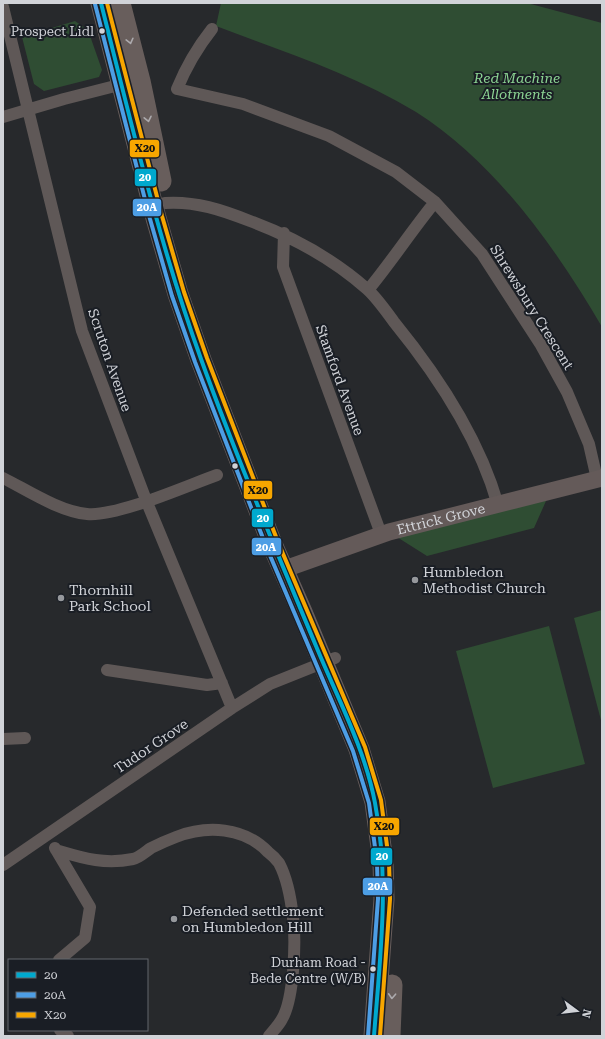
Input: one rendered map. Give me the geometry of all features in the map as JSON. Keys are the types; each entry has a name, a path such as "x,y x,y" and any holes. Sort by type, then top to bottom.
{"highway":[{"path":"101,3 131,82 190,291 288,567 302,612 329,661 374,753 390,808 395,857 397,900 390,1036"},
{"path":"120,3 131,82 156,218 178,294 201,360 288,567"},
{"path":"329,661 359,749 375,802 384,862 384,899 374,1036"}],"street":[{"name":"Scruton Avenue","path":"3,7 82,331 146,500 232,708"},
{"name":"Shrewsbury Crescent","path":"212,29 196,51 183,73 177,89 243,104 329,136 396,172 435,202 482,254 541,345 570,399 589,444 600,479"},
{"path":"3,117 64,99 131,82"},
{"path":"165,203 184,202 205,205 284,234 325,257 368,290 404,334 440,384 478,449 490,475 498,505"},
{"path":"368,290 435,202"},
{"name":"Stamford Avenue","path":"284,234 283,267 381,534"},
{"path":"3,478 61,507 87,514 110,512 217,475"},
{"name":"Ettrick Grove","path":"288,567 381,534 600,479"},
{"name":"Tudor Grove","path":"3,866 232,708 270,684 329,661"},
{"path":"107,670 214,686 222,683"},
{"path":"3,739 25,738"},
{"path":"56,850 92,861 116,862 135,859 152,848 176,837 202,830 224,830 246,835 264,848 278,861 286,879 295,928 290,992 282,1018 269,1036"},
{"path":"47,835 90,907 85,938 60,959"}],"green space":[{"name":"Red Machine Allotments","path":"221,3 527,3 602,23 602,327 565,267 544,237 497,181 445,132 416,112 368,86 318,64 216,26"},
{"path":"75,21 88,30 102,70 99,77 44,91 34,84 22,37"},
{"path":"550,492 534,528 427,556 389,532"},
{"path":"602,610 602,724 574,618"},
{"path":"549,626 585,764 493,788 456,651"}],"transit line":[{"name":"20","path":"101,3 146,182 172,271 201,359 271,539 350,723 365,763 375,803 380,832 383,890 381,948 374,1036"},
{"name":"X20","path":"107,3 162,216 184,292 207,358 278,542 365,747 381,800 389,861 390,899 380,1036"},
{"name":"20A","path":"95,4 150,219 172,296 195,362 266,546 353,751 369,803 377,862 378,899 368,1036"}],"place":[{"name":"Prospect Lidl","path":"102,31"},
{"name":"Humbledon Methodist Church","path":"415,580"},
{"name":"Thornhill Park School","path":"61,598"},
{"name":"Defended settlement on Humbledon Hill","path":"174,919"},
{"name":"Durham Road - Bede Centre (W/B)","path":"373,969"}]}
